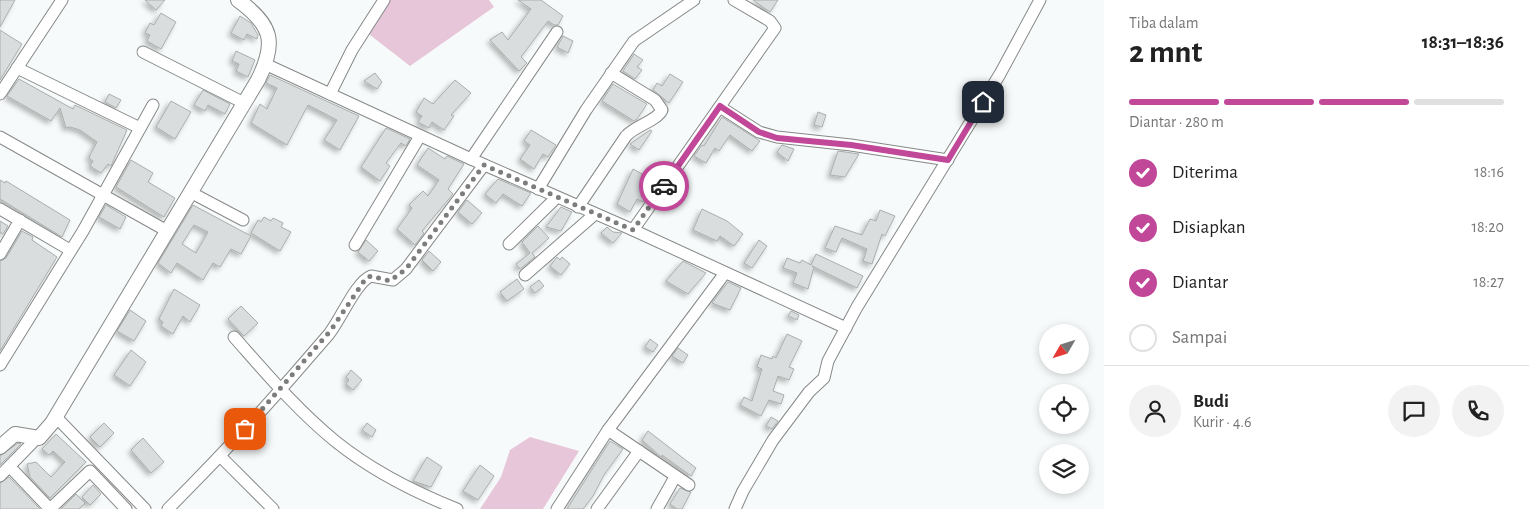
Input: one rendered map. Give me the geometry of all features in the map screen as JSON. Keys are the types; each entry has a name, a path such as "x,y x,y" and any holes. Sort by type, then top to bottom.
{"street":[{"path":"0,94 62,0"},
{"path":"0,476 43,434 56,417 168,232 265,64 270,50 269,34 255,14 238,0"},
{"path":"330,94 361,34 384,0"},
{"path":"538,189 611,73 639,36 694,0"},
{"path":"633,230 775,28 770,21 734,0"},
{"path":"735,509 743,491 782,427 809,392 824,378 828,361 857,307 1000,74 1040,0"},
{"path":"471,159 557,32"},
{"path":"143,52 244,103"},
{"path":"265,64 556,198 633,230 846,328"},
{"path":"17,68 140,128"},
{"path":"578,207 626,136 640,124 657,117 662,110 656,100 611,73"},
{"path":"0,364 102,196 153,104"},
{"path":"720,106 759,132 777,138 851,145 948,160"},
{"path":"355,245 420,136"},
{"path":"0,137 168,232"},
{"path":"168,509 220,456 280,390 331,330 366,278 371,276 390,281 406,269 484,165"},
{"path":"190,192 243,220"},
{"path":"509,244 556,198"},
{"path":"0,209 70,250"},
{"path":"525,276 595,214"},
{"path":"0,254 20,220"},
{"path":"557,509 608,430 726,272"},
{"path":"234,337 280,390 333,440 360,460 426,497 457,509"},
{"path":"56,417 145,509"},
{"path":"608,430 689,485"},
{"path":"0,447 15,434 37,438"},
{"path":"597,509 639,451"},
{"path":"220,456 273,509"},
{"path":"10,467 46,508 90,471 126,509"},
{"path":"657,509 675,477"}],"shaded area":[{"path":"390,0 489,0 494,7 410,66 365,31"},
{"path":"530,437 579,451 543,509 480,509 501,477 510,450"}],"building":[{"path":"0,0 15,0 0,27"},
{"path":"145,0 165,0 156,10"},
{"path":"518,0 541,0 563,16 558,25 548,21 521,57 527,63 519,71 490,40 502,32 508,40 531,9"},
{"path":"753,0 778,0 770,12"},
{"path":"161,13 176,22 161,49 147,41 150,35 145,33 150,23 154,25"},
{"path":"240,16 251,23 258,35 257,39 247,34 244,40 231,33"},
{"path":"0,30 22,44 0,80"},
{"path":"563,36 573,41 568,53 557,47"},
{"path":"236,51 255,60 248,77 236,71 239,64 232,61"},
{"path":"634,54 643,60 637,67 642,70 635,79 623,71"},
{"path":"375,73 382,82 377,89 364,81"},
{"path":"670,74 683,82 669,103 653,90 657,83 662,86"},
{"path":"270,75 359,116 340,150 324,140 337,120 308,105 287,145 251,123 260,104 267,109 277,88 266,83"},
{"path":"19,79 73,109 75,105 127,130 111,166 108,164 101,173 90,166 93,161 89,158 97,142 80,130 70,127 66,128 60,108 51,121 7,96"},
{"path":"455,80 471,93 451,115 454,116 444,130 432,122 429,128 418,122 422,116 416,112 424,98 433,104"},
{"path":"613,84 647,104 634,121 602,101"},
{"path":"203,90 230,104 225,114 208,105 205,111 194,105"},
{"path":"109,94 121,100 116,108 105,102"},
{"path":"171,101 191,112 175,139 156,127"},
{"path":"818,112 826,115 822,127 814,125"},
{"path":"722,117 760,141 752,151 730,135 719,151 715,148 706,163 694,156 702,145 704,146"},
{"path":"386,128 410,139 406,146 401,143 386,163 390,166 380,181 361,167"},
{"path":"531,130 556,145 548,157 543,154 534,169 520,159 530,145 524,141"},
{"path":"650,130 652,131 639,150 630,144"},
{"path":"782,145 794,149 788,161 777,152"},
{"path":"428,148 445,159 447,156 464,164 448,189 453,194 422,231 424,233 415,245 397,229 412,208 409,205 423,191 428,196 439,180 417,165"},
{"path":"838,151 859,154 845,177 830,175"},
{"path":"131,160 153,173 148,182 175,198 164,217 116,187"},
{"path":"633,169 653,180 643,202 637,199 630,212 617,204"},
{"path":"498,179 531,193 522,206 503,194 496,203 485,194"},
{"path":"0,180 5,183 6,181 70,220 62,237 0,199"},
{"path":"467,200 482,213 472,224 458,212"},
{"path":"106,205 126,217 120,229 99,217"},
{"path":"193,205 251,236 241,254 231,249 220,267 213,263 203,280 177,263 171,273 158,263","holes":["194,225 208,232 196,253 182,244"]},
{"path":"561,207 572,212 561,231 546,227"},
{"path":"702,209 727,221 743,234 734,246 720,236 717,241 693,230"},
{"path":"880,210 895,216 885,236 882,234 872,264 863,261 867,249 842,238 836,252 825,248 835,226 862,235 870,219 876,221"},
{"path":"264,217 271,221 273,218 283,223 281,227 291,232 280,251 251,233 258,220 261,222"},
{"path":"0,221 8,226 3,234 0,232"},
{"path":"538,226 549,238 532,253 535,257 520,269 516,264 530,253 522,242"},
{"path":"607,227 613,232 622,233 613,243 601,233"},
{"path":"22,231 33,237 32,240 57,257 0,351 0,261 6,258"},
{"path":"366,240 378,251 369,261 358,252"},
{"path":"759,240 767,246 752,268 744,263"},
{"path":"429,251 441,262 433,271 422,260"},
{"path":"816,254 863,276 857,288 812,266 814,267 808,289 793,283 797,273 783,268 787,258 800,263 802,260 811,265"},
{"path":"557,257 560,260 562,257 570,264 561,275 550,266"},
{"path":"683,261 706,273 688,294 666,281"},
{"path":"517,279 524,289 507,301 500,292"},
{"path":"539,280 544,286 535,293 530,287"},
{"path":"728,282 741,288 730,310 712,303"},
{"path":"174,289 200,305 190,322 183,316 173,334 161,326 163,322 159,319"},
{"path":"241,306 258,323 244,336 228,319"},
{"path":"130,310 146,321 134,341 117,331"},
{"path":"791,311 799,315 797,320 788,316"},
{"path":"787,334 802,341 789,367 794,369 789,380 778,376 773,391 784,395 781,404 769,400 761,416 740,405 744,397 752,401 762,369 757,367 761,355 772,359 773,356 776,358"},
{"path":"650,339 658,345 653,352 645,347"},
{"path":"678,348 688,355 683,363 672,356"},
{"path":"131,350 146,362 130,386 114,375"},
{"path":"351,370 362,380 353,390 346,384 349,380 346,377"},
{"path":"771,417 778,421 772,429 766,426"},
{"path":"104,423 114,433 100,447 90,437"},
{"path":"367,423 376,430 372,437 362,430"},
{"path":"648,431 696,468 691,476 662,455 661,457 642,440"},
{"path":"56,434 86,462 50,498 30,477 27,464 36,462 51,477 65,462 53,451 49,455 42,449"},
{"path":"143,438 164,462 151,473 131,450"},
{"path":"610,441 623,449 583,509 567,509"},
{"path":"18,443 21,444 0,465 0,456"},
{"path":"427,457 442,467 431,487 413,481"},
{"path":"480,465 494,476 478,500 463,491"},
{"path":"9,477 40,509 0,509 0,483"},
{"path":"93,485 101,494 90,505 82,497"},
{"path":"680,488 691,492 682,509 677,509 670,504"},
{"path":"76,494 85,503 79,509 61,509"}],"way so far":[{"path":"245,429 331,330 366,278 375,276 390,281 406,269 484,165 633,230 664,186"}],"route":[{"path":"664,186 720,106 759,132 777,138 851,145 948,160 983,102"}]}
